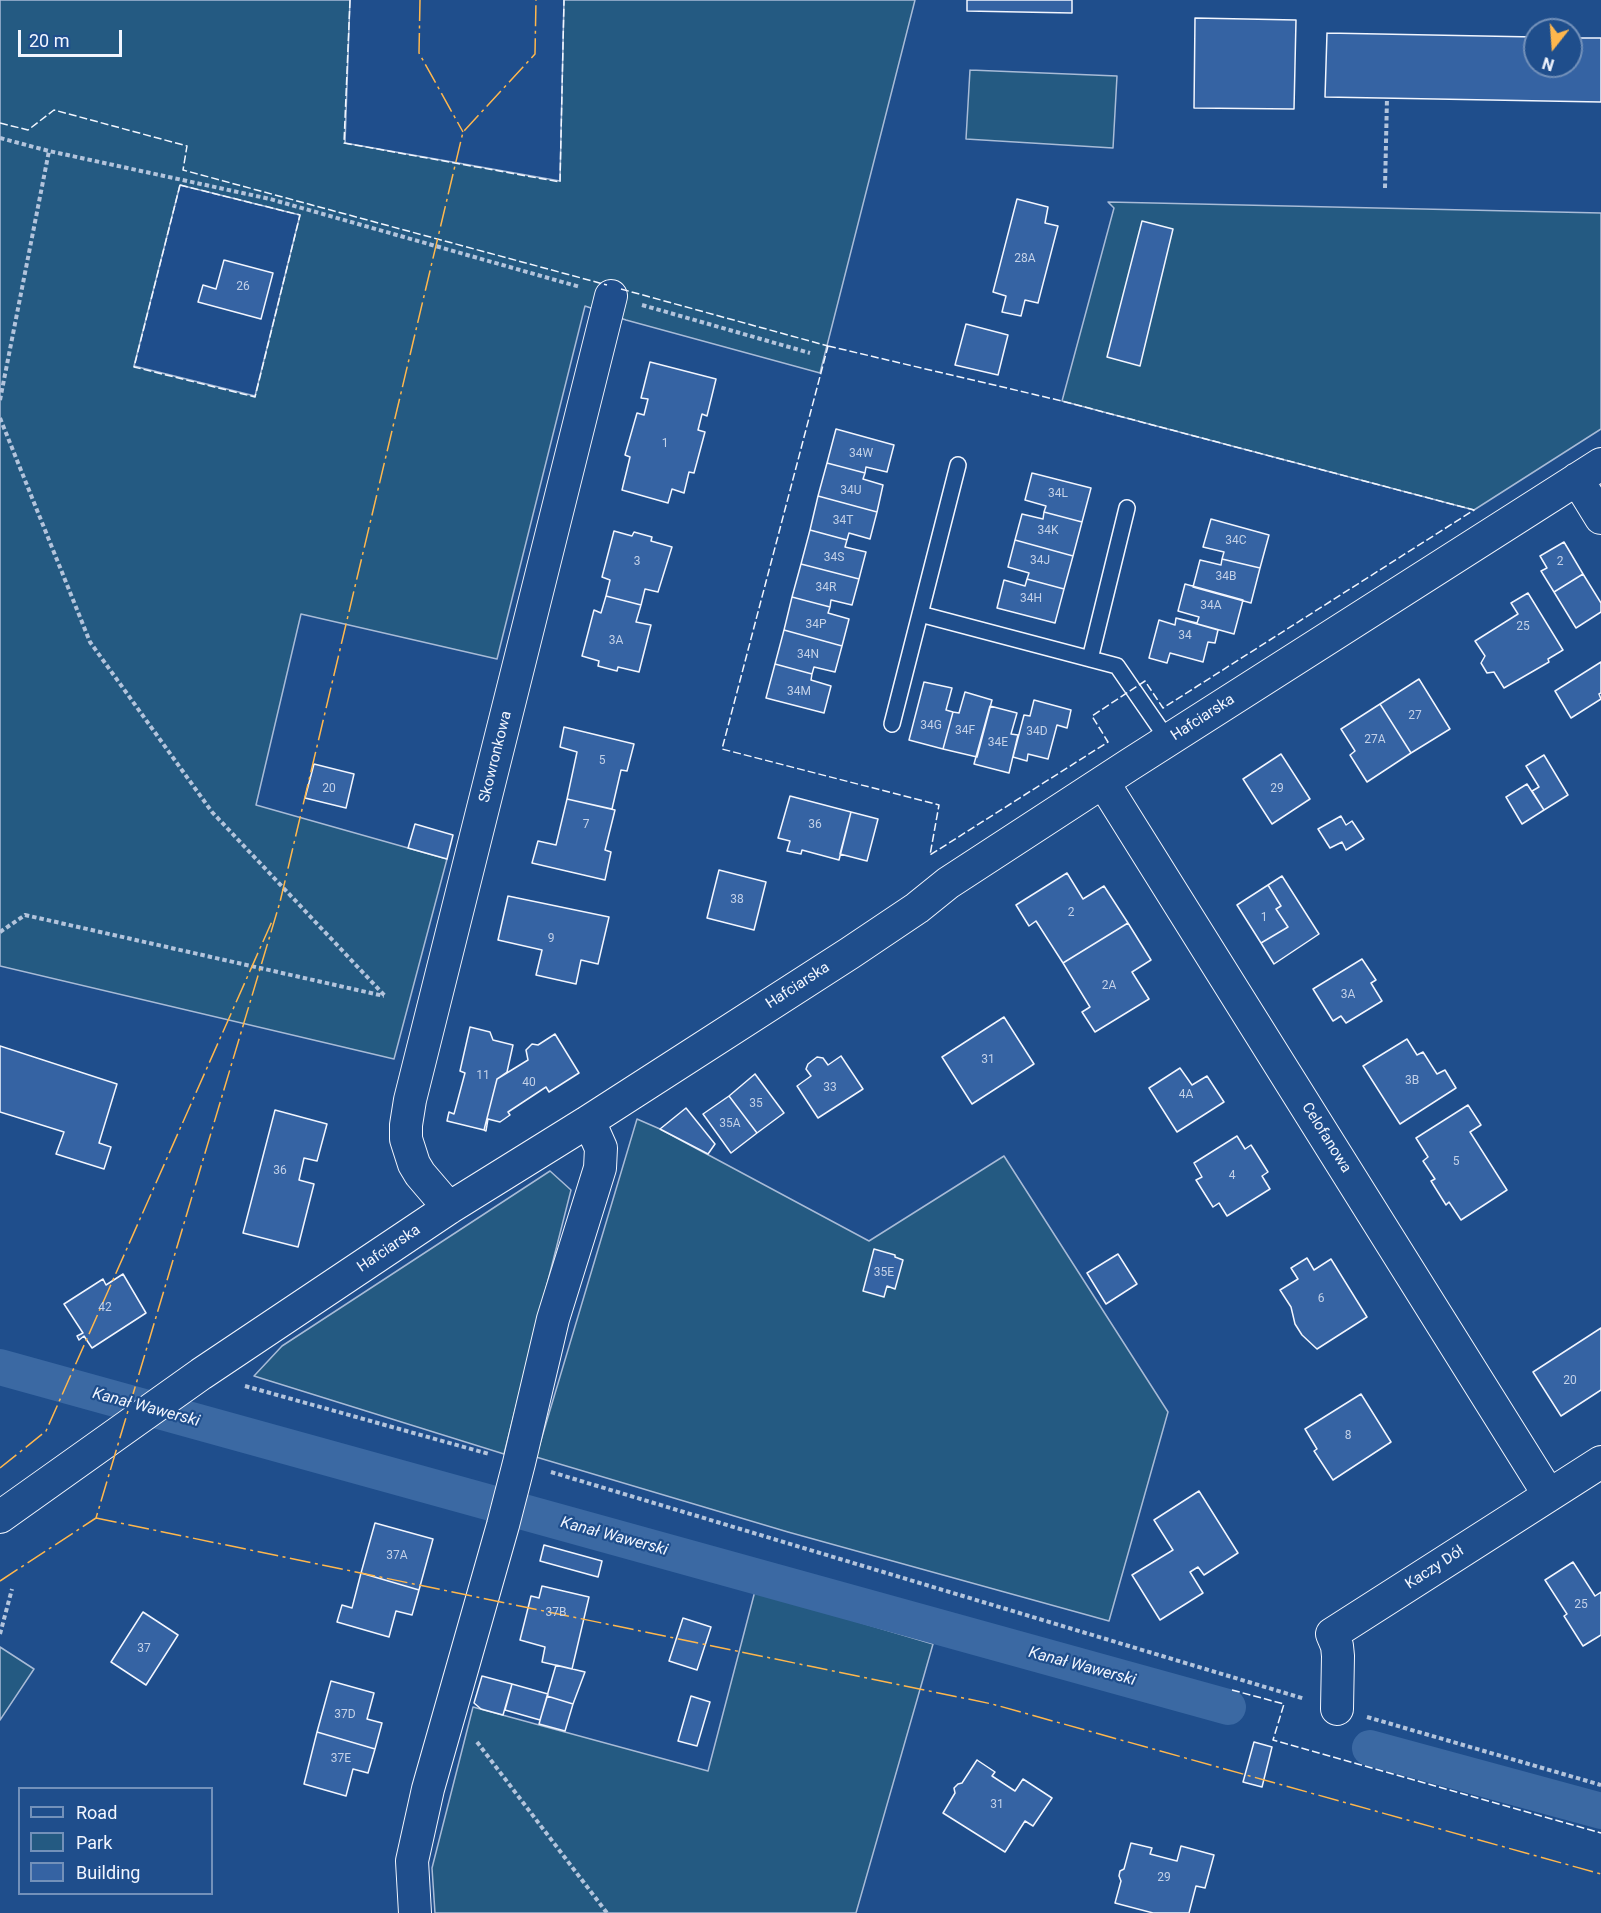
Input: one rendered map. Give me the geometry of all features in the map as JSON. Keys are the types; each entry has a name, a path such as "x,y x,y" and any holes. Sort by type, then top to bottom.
{"street":[{"name":"Skowronkowa","path":"449,1208 414,1164 405,1139 410,1100 610,296"},
{"name":"Hafciarska","path":"0,1517 201,1374 449,1208 589,1121 917,908 948,883 1103,782 1589,471"},
{"path":"1589,471 1601,518"},
{"name":"Celofanowa","path":"1103,782 1549,1495"},
{"path":"415,1913 412,1861 428,1789 518,1469 553,1319 600,1168 601,1148 589,1121"},
{"name":"Kaczy Dół","path":"1337,1708 1338,1656 1332,1634 1601,1462"}],"lane":[{"path":"892,724 958,465"},
{"path":"1090,659 1127,508"},
{"path":"920,614 1117,666 1168,740"}],"path":[{"path":"1385,188 1387,98"},
{"path":"0,138 270,199 810,353"},
{"path":"0,400 50,151"},
{"path":"0,418 90,642 212,812 385,996 25,915 0,932"},
{"path":"201,1374 518,1469 1601,1785"},
{"path":"0,1634 12,1589"},
{"path":"450,1707 607,1913"}],"green space":[{"path":"0,0 350,0 345,143 560,181 564,0 915,0 820,373 626,320 585,306 497,659 301,614 256,805 447,859 394,1059 0,966","holes":["180,185 300,215 255,396 134,366"]},
{"path":"970,70 1117,76 1113,148 966,139"},
{"path":"1108,202 1601,213 1601,429 1474,510 1062,401 1114,208"},
{"path":"637,1119 660,1129 869,1241 1004,1156 1168,1412 1109,1621 788,1532 536,1457"},
{"path":"550,1171 571,1190 504,1454 254,1376 282,1346"},
{"path":"755,1591 933,1644 856,1913 435,1913 432,1868 473,1707 708,1771"},
{"path":"0,1647 34,1669 0,1720"}],"building":[{"path":"967,0 1072,0 1072,13 967,11"},
{"path":"1195,18 1296,20 1294,109 1194,108"},
{"path":"1327,33 1523,37 1523,78 1583,78 1583,38 1601,38 1601,102 1325,97"},
{"path":"1017,199 1048,207 1045,223 1058,226 1038,303 1025,300 1021,316 1002,312 1006,296 993,292"},
{"path":"1142,221 1173,229 1140,366 1107,357"},
{"path":"224,260 273,273 261,319 198,302 203,285 216,289"},
{"path":"966,324 1008,335 998,375 955,365"},
{"path":"650,362 716,379 707,416 702,414 698,430 705,432 694,473 689,472 684,493 672,489 668,503 622,490 630,457 625,455 637,413 644,415 648,399 641,398"},
{"path":"836,429 894,445 887,472 866,467 865,473 827,463"},
{"path":"827,463 865,473 863,479 883,485 877,512 818,496"},
{"path":"1032,473 1091,488 1082,522 1044,512 1046,506 1025,500"},
{"path":"818,496 877,512 870,539 849,533 847,540 810,530"},
{"path":"1044,512 1082,522 1073,556 1015,540 1022,514 1043,519"},
{"path":"1211,519 1269,535 1260,568 1222,559 1224,552 1203,547"},
{"path":"810,530 847,540 845,547 866,552 859,579 801,564"},
{"path":"614,531 632,536 634,532 652,537 651,541 672,547 658,592 645,589 641,605 606,596 610,580 602,577"},
{"path":"1015,540 1073,556 1064,589 1027,579 1029,573 1008,567"},
{"path":"1564,542 1583,574 1554,592 1541,571 1547,568 1540,556"},
{"path":"1222,559 1260,568 1251,603 1193,587 1200,560 1221,565"},
{"path":"801,564 859,579 852,605 831,600 830,607 792,597"},
{"path":"1583,574 1601,603 1601,612 1576,628 1554,592"},
{"path":"1027,579 1064,589 1055,623 997,608 1004,580 1025,586"},
{"path":"1185,584 1243,600 1234,634 1176,618 1197,623 1199,617 1178,611"},
{"path":"1528,593 1563,650 1548,659 1549,662 1504,688 1494,672 1487,673 1481,663 1485,656 1475,641 1518,614 1511,603"},
{"path":"606,596 641,605 636,622 651,625 639,672 618,667 617,671 598,666 599,661 582,656 594,610 601,613"},
{"path":"792,597 830,607 828,613 849,619 842,646 784,630"},
{"path":"1176,618 1218,630 1215,643 1208,642 1203,662 1170,653 1167,663 1149,658 1159,620 1175,625"},
{"path":"784,630 842,646 835,672 814,667 812,674 775,664"},
{"path":"1601,662 1601,693 1599,694 1601,699 1571,718 1555,691"},
{"path":"775,664 812,674 811,680 831,686 824,713 766,698"},
{"path":"1419,679 1450,729 1411,753 1380,704"},
{"path":"924,682 952,688 946,710 953,712 943,749 909,740"},
{"path":"965,692 992,700 977,757 943,749 953,712 959,713"},
{"path":"1034,700 1071,710 1067,728 1057,725 1048,759 1028,754 1027,761 1013,757 1024,715 1030,716"},
{"path":"1380,704 1411,753 1367,782 1350,755 1355,751 1341,729"},
{"path":"990,706 1017,713 1011,734 1018,735 1009,773 974,764"},
{"path":"564,727 634,744 627,771 621,770 612,809 567,799 577,752 560,747"},
{"path":"1281,754 1310,799 1272,824 1243,779"},
{"path":"1544,755 1568,795 1544,810 1532,791 1539,787 1526,766"},
{"path":"314,764 354,774 346,808 305,798"},
{"path":"1527,784 1544,810 1522,824 1506,797"},
{"path":"790,796 851,812 839,860 802,850 801,854 787,851 790,841 778,838"},
{"path":"567,799 615,810 605,850 611,852 605,880 532,863 538,841 556,845"},
{"path":"851,812 878,819 867,861 840,854"},
{"path":"1341,816 1346,825 1352,821 1364,839 1346,850 1342,842 1330,848 1318,829"},
{"path":"415,824 453,835 447,859 408,848"},
{"path":"719,870 766,882 754,930 707,918"},
{"path":"1067,873 1083,899 1104,886 1128,923 1063,963 1036,921 1029,926 1016,905"},
{"path":"1282,876 1319,934 1274,964 1261,943 1288,927 1276,909 1281,906 1268,885"},
{"path":"1268,885 1281,906 1276,909 1288,927 1261,943 1237,905"},
{"path":"508,896 609,917 598,964 581,960 576,984 536,975 542,950 498,940"},
{"path":"1128,923 1151,960 1132,972 1149,999 1095,1032 1082,1012 1090,1007 1063,963"},
{"path":"1362,959 1376,980 1371,983 1382,1001 1346,1023 1341,1016 1333,1021 1313,989"},
{"path":"1004,1017 1034,1064 972,1104 942,1057"},
{"path":"470,1027 490,1032 493,1040 513,1045 507,1072 497,1079 484,1130 447,1121 449,1112 454,1114 465,1073 460,1071"},
{"path":"555,1034 579,1073 549,1092 546,1087 508,1112 510,1115 500,1122 488,1119 486,1131 484,1130 497,1079 528,1060 526,1050 532,1044 538,1045"},
{"path":"1407,1039 1417,1055 1423,1052 1437,1074 1445,1070 1456,1088 1400,1124 1363,1066"},
{"path":"0,1046 117,1084 99,1143 111,1147 104,1169 56,1154 64,1132 0,1112"},
{"path":"841,1056 863,1089 818,1118 797,1086 811,1076 806,1069 808,1064 817,1057 823,1058 828,1065"},
{"path":"1180,1068 1192,1085 1207,1076 1224,1102 1177,1132 1149,1088"},
{"path":"755,1074 784,1113 757,1133 729,1096"},
{"path":"729,1096 757,1133 731,1153 703,1114"},
{"path":"1468,1105 1481,1125 1470,1132 1507,1190 1461,1220 1449,1202 1446,1205 1431,1181 1435,1179 1423,1161 1428,1157 1416,1138"},
{"path":"686,1108 715,1144 708,1154 660,1129"},
{"path":"275,1110 327,1124 317,1161 304,1158 299,1180 314,1184 298,1247 243,1233"},
{"path":"1237,1136 1245,1149 1251,1145 1268,1172 1262,1176 1270,1189 1227,1216 1219,1203 1213,1207 1196,1180 1202,1177 1194,1163"},
{"path":"874,1249 895,1255 903,1260 895,1289 887,1286 884,1297 863,1291"},
{"path":"1118,1254 1137,1284 1106,1304 1087,1273"},
{"path":"1307,1258 1314,1270 1331,1259 1367,1317 1317,1349 1302,1335 1295,1324 1291,1307 1280,1290 1298,1279 1291,1268"},
{"path":"123,1274 146,1313 92,1348 84,1336 79,1340 77,1336 83,1333 64,1304 103,1279 106,1285"},
{"path":"1601,1328 1601,1390 1561,1416 1533,1372"},
{"path":"1361,1394 1391,1442 1333,1480 1314,1451 1317,1449 1305,1429"},
{"path":"1199,1491 1238,1553 1204,1575 1198,1567 1190,1572 1203,1593 1160,1620 1132,1575 1173,1550 1154,1520"},
{"path":"375,1523 433,1539 419,1590 361,1573"},
{"path":"544,1545 602,1561 598,1577 540,1561"},
{"path":"1573,1562 1595,1596 1601,1592 1601,1635 1583,1646 1564,1616 1567,1614 1545,1580"},
{"path":"361,1573 419,1590 412,1615 396,1611 389,1637 337,1622 342,1605 352,1608"},
{"path":"542,1586 589,1597 572,1669 542,1662 545,1647 520,1640 531,1596 539,1598"},
{"path":"143,1612 178,1635 146,1685 111,1662"},
{"path":"683,1618 711,1627 697,1670 669,1661"},
{"path":"556,1665 585,1672 573,1704 547,1696"},
{"path":"482,1676 512,1684 503,1715 481,1709 474,1703"},
{"path":"331,1681 374,1693 367,1719 382,1723 375,1749 317,1732"},
{"path":"512,1684 548,1694 540,1720 505,1710"},
{"path":"547,1696 573,1704 565,1731 539,1724"},
{"path":"691,1696 710,1702 697,1746 678,1741"},
{"path":"317,1732 375,1749 368,1773 353,1769 346,1796 304,1784"},
{"path":"1254,1742 1272,1747 1262,1787 1243,1782"},
{"path":"977,1760 995,1772 992,1776 1015,1791 1023,1779 1052,1798 1033,1826 1025,1821 1005,1852 943,1813 955,1793 954,1788 962,1783"},
{"path":"1131,1843 1152,1848 1150,1854 1177,1861 1181,1846 1214,1855 1205,1888 1196,1886 1189,1913 1153,1913 1115,1903 1121,1881 1120,1871 1124,1869"}],"waterway":[{"name":"Kanał Wawerski","path":"0,1367 1228,1707"},
{"name":"Kanał Wawerski","path":"1370,1748 1601,1811"}],"fence":[{"path":"350,0 344,143 560,182 564,0"},
{"path":"0,123 28,130 54,110 187,146 183,170 607,285"},
{"path":"180,185 300,215 255,397 134,367 180,185"},
{"path":"621,289 827,347"},
{"path":"828,346 1062,401 1474,510 1163,708 1145,681 1092,716 1108,742 930,855 939,805 722,749 828,346"},
{"path":"1232,1690 1284,1704 1273,1740 1601,1833"}],"power":[{"path":"420,0 419,53 463,132"},
{"path":"0,1581 96,1518 280,902 463,132 535,54 536,0"},
{"path":"0,1468 46,1431 273,919"},
{"path":"96,1518 992,1704 1601,1874"}]}
